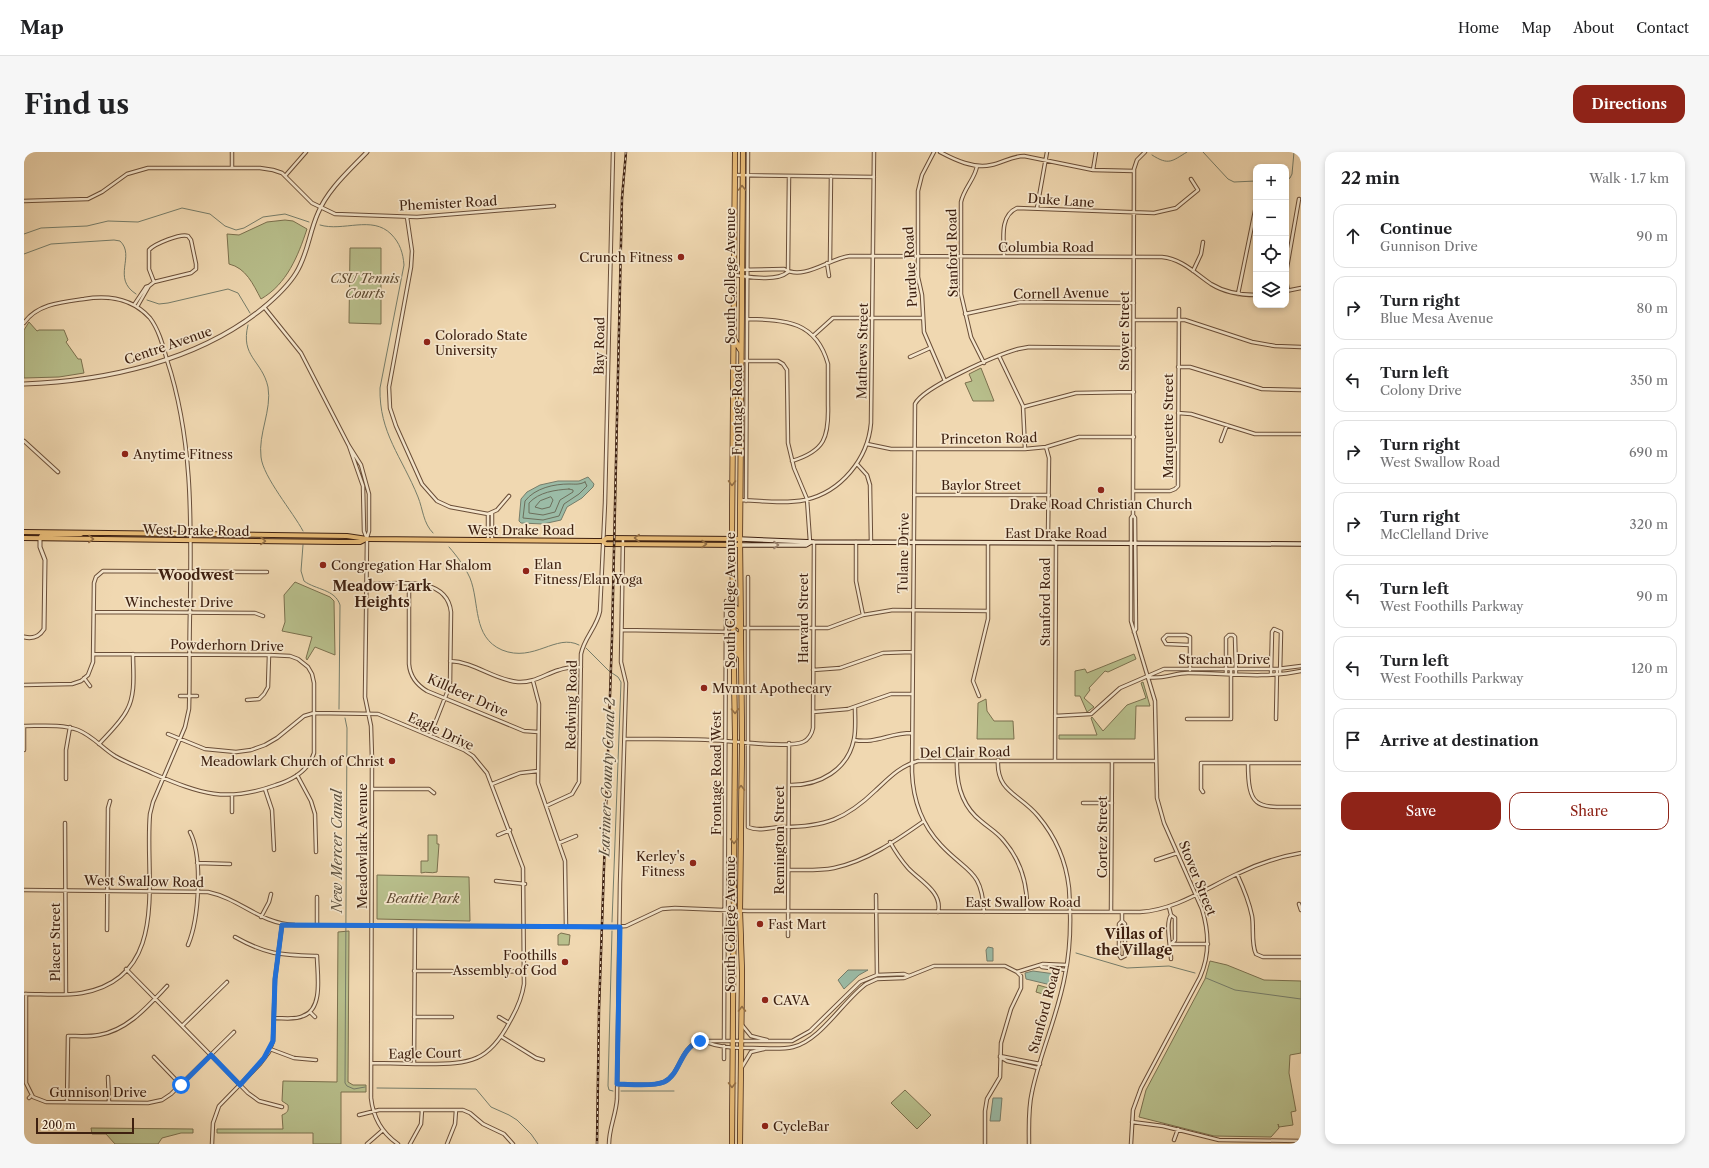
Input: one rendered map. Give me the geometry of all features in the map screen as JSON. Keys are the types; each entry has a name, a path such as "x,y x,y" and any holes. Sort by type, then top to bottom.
{"highway":[{"name":"South College Avenue","path":"732,1144 735,742 732,539 736,152"},
{"name":"South College Avenue","path":"740,1144 742,1048 740,911 742,743 740,500 743,152"},
{"path":"734,339 741,351"},
{"path":"733,605 737,609 737,625 741,628"},
{"path":"733,632 737,634 738,654 741,657"}],"main road":[{"name":"West Drake Road","path":"24,532 360,536 366,539 602,541 606,544 732,545"},
{"path":"40,538 42,535 75,536 83,533"},
{"path":"310,541 313,538 321,536"},
{"name":"West Drake Road","path":"24,538 360,542 366,539"},
{"name":"West Drake Road","path":"602,541 607,538 732,539"},
{"path":"651,544 675,538"},
{"path":"676,544 679,540 693,538"},
{"name":"East Drake Road","path":"732,539 871,543 1301,544"},
{"name":"East Drake Road","path":"732,545 806,545 812,542"}],"street":[{"path":"232,152 232,168"},
{"path":"24,201 88,199 102,192 127,174 148,168 267,168 285,176 306,152"},
{"name":"Centre Avenue","path":"24,384 97,376 167,358 224,335 264,307 283,289 296,273 304,257 320,208 329,193 367,152"},
{"name":"Bay Road","path":"602,541 605,503 613,152"},
{"name":"Frontage Road","path":"746,501 748,152"},
{"name":"Mathews Street","path":"858,464 867,444 871,423 874,152"},
{"name":"Purdue Road","path":"934,152 922,175 918,191 918,277 922,295 922,318 924,332 944,381"},
{"path":"940,152 977,166 992,165 1019,156 1093,170 1134,171"},
{"path":"1037,208 1047,152"},
{"path":"1093,170 1096,152"},
{"name":"Stover Street","path":"1134,632 1136,629 1131,518 1133,515 1134,437 1134,171 1137,160 1145,152"},
{"name":"Stanford Road","path":"977,166 961,202 961,285 965,314 971,337 984,363"},
{"path":"735,175 874,176"},
{"name":"Phemister Road","path":"285,176 306,198 320,208 335,214 407,217 554,206"},
{"path":"788,272 789,176"},
{"path":"830,262 831,176"},
{"name":"Duke Lane","path":"1004,256 1004,224 1008,214 1020,208 1160,213 1181,204 1198,190 1191,179"},
{"path":"1286,272 1299,198"},
{"path":"407,217 412,262 390,380 389,398 392,414 422,484 437,501 450,507 488,514 492,513 501,506 509,496"},
{"path":"1238,294 1253,221"},
{"path":"135,306 149,286 154,282 191,273 196,269 195,258 188,236 181,236 155,245 149,250 149,269 154,282"},
{"path":"1192,270 1201,254 1203,242"},
{"name":"Columbia Road","path":"734,272 747,277 784,275 788,272 803,271 844,256 1134,257 1172,259 1192,270 1216,287 1238,294 1253,295"},
{"path":"827,263 829,276"},
{"name":"Columbia Road","path":"734,272 742,269 784,269 788,272"},
{"path":"1289,291 1301,288"},
{"path":"24,323 33,313 43,307 96,297 114,297 135,306 154,324 167,358 186,437 190,487 191,534 189,654 190,696 188,716 150,814 147,932 138,954 126,969 110,983 96,989 66,994 25,994"},
{"name":"Cornell Avenue","path":"965,314 1021,302 1134,303"},
{"name":"Meadowlark Avenue","path":"264,307 301,353 349,446 361,465 368,484 369,530 366,539 366,697 372,732 371,1098 373,1111 383,1130 398,1144"},
{"name":"Marquette Street","path":"1133,491 1170,492 1177,487 1179,309"},
{"path":"813,336 833,318 922,318"},
{"path":"748,319 776,319 803,328 822,346 828,364 828,430 824,440 814,451 792,461"},
{"path":"1134,320 1187,321 1252,342 1275,346 1301,347"},
{"path":"910,357 930,348"},
{"name":"Tulane Drive","path":"984,912 983,894 975,877 940,844 924,821 915,796 912,763 914,408 916,402 922,395 944,381 1018,348 1134,348"},
{"path":"1000,356 1023,407 1025,449"},
{"name":"Harvard Street","path":"625,739 789,743 803,742 810,736 812,731 812,542 807,499 792,461 787,434 787,370 783,364 778,361 741,361"},
{"path":"1178,367 1193,368 1262,390 1301,390"},
{"path":"1023,407 1076,393 1134,392"},
{"path":"1178,413 1191,414 1255,434 1301,434"},
{"path":"1221,441 1227,425"},
{"name":"Princeton Road","path":"867,444 887,448 914,449 1025,449 1046,446 1079,437 1134,437"},
{"path":"24,441 58,472"},
{"name":"Stanford Road","path":"1046,446 1049,458 1048,535 1056,544 1054,716 1055,760"},
{"path":"740,500 787,502 807,499 824,493 838,484 858,464 867,476 870,485 871,543"},
{"name":"Baylor Street","path":"914,495 1049,496"},
{"path":"490,540 492,513"},
{"path":"488,514 490,540"},
{"path":"24,637 31,638 38,636 42,632 44,624 45,560 40,547 40,538"},
{"path":"609,1144 610,1130 617,1107 620,884 626,683 621,662 623,538"},
{"name":"Redwing Road","path":"546,806 572,794 579,782 581,667 583,646 596,623 600,611 602,541"},
{"path":"856,542 856,581 863,615"},
{"path":"979,696 973,681 987,627 988,543"},
{"name":"Stover Street","path":"1131,1144 1132,1122 1135,1105 1141,1088 1201,974 1208,944 1205,918 1159,809 1156,789 1156,707 1131,621 1133,544"},
{"path":"24,685 68,685 84,678 92,667 94,583 96,577 103,571 267,572"},
{"path":"748,577 748,743"},
{"path":"367,584 409,584 431,586 442,592 448,600 451,612 450,685 430,736"},
{"name":"Killdeer Drive","path":"409,584 409,664 411,673 420,686 524,731 538,732"},
{"name":"Frontage Road West","path":"724,1041 726,601"},
{"path":"741,628 828,628 863,615 882,611 988,611"},
{"name":"Winchester Drive","path":"94,612 255,613 263,616"},
{"path":"1271,674 1272,632 1274,629 1281,632 1276,719"},
{"path":"622,630 733,632"},
{"path":"1226,674 1226,638 1229,634 1233,634 1235,637 1236,674"},
{"path":"1190,645 1166,644 1164,640 1167,635 1186,635 1190,637 1190,645 1190,673"},
{"path":"813,670 840,668 883,653 912,652"},
{"name":"Powderhorn Drive","path":"70,728 85,733 116,757 197,792 215,795 232,795 265,789 280,784 297,775 306,768 312,758 314,683 308,666 293,657 189,654 93,654"},
{"path":"99,744 125,714 130,704 132,691 133,654"},
{"path":"247,700 259,699 267,690 269,656"},
{"path":"450,661 470,664 510,681 533,681 564,668 581,667"},
{"name":"Strachan Drive","path":"1054,716 1091,714 1116,690 1148,677 1154,672 1164,669 1279,669 1301,666"},
{"path":"1187,719 1231,719 1231,669"},
{"name":"Strachan Drive","path":"1148,677 1156,679 1173,674 1190,673 1278,674 1301,671"},
{"path":"84,678 90,686"},
{"path":"533,681 538,698 539,788 566,867 566,927"},
{"path":"813,712 840,711 855,708 891,694 912,694"},
{"path":"180,696 197,696"},
{"path":"789,785 814,783 833,773 845,759 854,740 855,708"},
{"name":"Eagle Drive","path":"168,734 214,751 230,753 242,752 265,745 299,718 314,714 368,713 383,716 473,756 485,769 492,784 522,862 525,884 524,971 523,990 519,1004"},
{"path":"24,750 24,726 70,728 66,750 66,779"},
{"path":"854,740 870,742 892,734 912,733"},
{"name":"Del Clair Road","path":"748,743 748,827 759,829 817,826 841,818 861,805 894,773 912,763 929,760 1156,761"},
{"name":"Remington Street","path":"788,936 789,743"},
{"path":"956,760 957,781 965,802 978,819 995,831 1005,841 1018,862 1027,887 1027,912"},
{"name":"Stanford Road","path":"998,760 998,774 1003,785 1033,810 1046,826 1056,843 1067,878 1070,912 1067,965 1032,1093 1029,1144"},
{"name":"Cortez Street","path":"1111,912 1112,761"},
{"path":"1203,792 1201,789 1201,763 1301,763"},
{"path":"1248,763 1249,789 1256,800 1262,805 1271,807 1301,807"},
{"path":"492,784 524,772 538,771"},
{"path":"297,775 311,801 315,814 316,852"},
{"path":"265,789 272,810 274,850"},
{"path":"372,789 430,789 434,793"},
{"path":"232,795 232,812"},
{"path":"107,930 108,808 110,801"},
{"path":"1084,803 1112,803"},
{"path":"789,870 822,870 841,866 868,856 924,821"},
{"name":"Placer Street","path":"65,823 66,994"},
{"path":"498,835 510,830"},
{"path":"188,945 196,916 197,890 196,846 190,832"},
{"path":"559,843 576,836"},
{"path":"890,842 907,867 933,892 938,903 938,912"},
{"path":"1156,860 1178,853"},
{"name":"East Swallow Road","path":"733,911 1146,912 1170,907 1266,861 1301,853"},
{"path":"197,863 230,864"},
{"path":"1237,874 1249,904 1256,954 1264,957 1301,957"},
{"path":"496,881 525,884"},
{"name":"West Swallow Road","path":"24,890 197,890 224,896 261,916 282,925 620,927 662,909 733,911"},
{"path":"261,916 269,902 271,894"},
{"path":"876,895 877,979"},
{"path":"317,897 317,925"},
{"path":"1298,904 1301,910"},
{"path":"1170,907 1171,915 1175,918 1175,940 1171,944"},
{"path":"1122,913 1122,921 1125,924 1125,956 1121,958 1118,955 1119,924 1122,921"},
{"path":"1171,915 1168,918 1168,939 1171,944 1171,959"},
{"path":"212,1144 213,1123 216,1111 223,1101 260,1064 270,1048 274,1038 275,979 282,925"},
{"path":"414,926 414,1064"},
{"path":"235,937 259,950 278,954 317,956 316,1000 310,1012 297,1018 275,1018"},
{"path":"1171,944 1208,944"},
{"path":"1017,972 1026,968 1040,965 1067,965"},
{"path":"1040,965 1042,967 1066,970"},
{"path":"704,1041 711,1044 742,1048 790,1048 806,1042 815,1036 861,988 877,979 904,978 934,966 1005,966 1017,972 1021,976 1021,988 1005,1025 1000,1056 1002,1069 1000,1077 989,1095 985,1111 985,1144"},
{"path":"126,969 240,1085 259,1100 282,1107"},
{"path":"414,971 452,971"},
{"path":"496,972 524,971"},
{"path":"617,1084 663,1083 671,1077 690,1046 704,1041 789,1041 802,1037 860,982 877,975 904,974 909,976"},
{"path":"182,1026 227,982"},
{"path":"67,1102 68,1036 99,1035 117,1029 133,1020 167,986"},
{"name":"Gunnison Drive","path":"25,994 25,1080 27,1088 32,1095 37,1100 46,1102 158,1101 167,1097 181,1085 234,1032"},
{"name":"Eagle Court","path":"371,1064 455,1064 469,1061 487,1052 502,1037 519,1004"},
{"path":"310,1012 315,1017"},
{"path":"414,1017 452,1017"},
{"path":"499,1017 509,1023"},
{"path":"742,1024 751,1036 769,1041"},
{"path":"502,1037 536,1058 543,1060"},
{"path":"724,1046 724,1059"},
{"path":"270,1048 294,1058 316,1060"},
{"path":"741,1067 751,1052 766,1048"},
{"path":"1000,1056 1040,1064"},
{"path":"1000,1056 1007,1061 1038,1068"},
{"path":"154,1057 181,1085"},
{"path":"108,1077 109,1102"},
{"name":"Gunnison Drive","path":"29,1098 32,1095"},
{"path":"410,1144 421,1124 422,1110"},
{"path":"359,1115 373,1111 456,1110 470,1113 483,1124 504,1134 513,1144"},
{"path":"447,1144 455,1124 456,1110"},
{"path":"1132,1122 1178,1129 1198,1136 1226,1141 1301,1141"},
{"path":"1174,1140 1178,1129"},
{"path":"367,1144 383,1130"}],"green space":[{"path":"285,220 293,221 307,229 300,249 285,277 278,286 261,299 248,277 240,269 229,264 227,234 239,235 267,222"},
{"name":"CSU Tennis Courts","path":"350,248 381,248 381,324 349,323"},
{"path":"29,322 37,331 64,330 68,340 66,342 78,359 81,359 84,373 59,377 24,378 24,330"},
{"path":"981,368 994,401 973,401 965,383 972,381 969,374"},
{"path":"295,582 330,597 334,601 335,655 315,647 307,660 306,658 312,637 282,631 285,622 284,595"},
{"path":"1134,654 1136,659 1108,672 1105,671 1089,688 1090,690 1084,698 1094,707 1087,712 1080,696 1075,696 1075,671 1085,669 1087,673"},
{"path":"1143,682 1150,706 1136,706 1135,739 1059,739 1059,735 1097,735 1091,718 1092,717 1103,731 1127,705 1146,698 1141,683"},
{"path":"986,699 987,711 994,721 1013,721 1014,739 977,739 978,703"},
{"path":"428,835 437,835 437,844 439,844 437,872 421,873 421,861 428,861"},
{"name":"Beattie Park","path":"377,875 469,877 470,921 377,919"},
{"path":"349,931 348,1082 353,1085 366,1085 366,1092 341,1092 341,1144 313,1144 313,1133 217,1133 217,1129 283,1129 282,1115 287,1112 288,1105 282,1101 283,1081 337,1082 338,932"},
{"path":"561,933 570,935 569,945 558,945 558,935"},
{"path":"1210,961 1227,965 1264,980 1301,981 1301,1053 1290,1055 1289,1073 1296,1111 1291,1112 1293,1125 1279,1127 1278,1124 1279,1128 1271,1137 1214,1136 1139,1117 1146,1090 1205,979"},
{"path":"1038,985 1052,989 1049,996 1036,992"},
{"path":"905,1090 931,1115 917,1129 891,1103"},
{"path":"91,1128 193,1129 193,1133 181,1133 162,1138 158,1144 115,1144 106,1134 92,1134"}],"water":[{"path":"588,477 594,484 593,487 582,498 567,507 561,520 543,524 521,523 519,521 521,499 527,492 540,485 558,481 579,481"},
{"path":"988,947 993,948 993,961 987,961 986,950"},
{"path":"848,970 868,970 859,975 844,989 838,980"},
{"path":"1033,971 1055,974 1054,983 1051,985 1026,979 1025,973"},
{"path":"993,1098 1002,1098 1000,1121 990,1121"}],"waterway":[{"path":"1152,155 1163,160 1170,161 1187,152"},
{"path":"1203,152 1228,179 1234,182 1253,181"},
{"path":"1289,178 1292,174 1294,152"},
{"name":"Larimer County Canal 2","path":"24,234 41,228 87,226 108,221 138,222 182,208 210,214 225,226 236,230 244,228 263,217 285,214 309,222"},
{"name":"Larimer County Canal 2","path":"320,225 329,227 366,225 383,228 397,241 403,256 404,265 380,388 381,404 387,432 412,483 427,525 433,533"},
{"name":"New Mercer Canal","path":"24,254 51,244 114,240 120,241 126,253 124,274 125,281 129,288 136,294"},
{"name":"New Mercer Canal","path":"147,300 159,304 168,303 228,289 238,293 250,313"},
{"name":"New Mercer Canal","path":"248,325 246,336 249,352 265,378 269,396 261,440 261,457 263,465 273,484 303,531"},
{"name":"New Mercer Canal","path":"303,545 301,571 304,581 330,593 338,600 340,605 339,709"},
{"name":"Larimer County Canal 2","path":"449,547 461,562 470,578 481,628 492,644 502,650 514,653 524,653 570,642 579,645"},
{"name":"Larimer County Canal 2","path":"586,648 609,671 618,677 621,682 612,922"},
{"name":"New Mercer Canal","path":"345,718 347,728 345,1083 347,1086 354,1089 365,1087"},
{"name":"Larimer County Canal 2","path":"612,931 608,1086 609,1090 613,1091"},
{"path":"1076,953 1127,968 1169,966 1195,973"},
{"path":"1206,978 1235,990 1301,999"},
{"name":"New Mercer Canal","path":"377,1088 476,1089 491,1107 517,1120 531,1134 538,1144"},
{"name":"Larimer County Canal 2","path":"621,1091 674,1091"}],"railway":[{"path":"597,1144 599,1010 612,638 622,198 626,152"}],"place":[{"name":"Crunch Fitness","path":"681,257"},
{"name":"Colorado State University","path":"427,342"},
{"name":"Anytime Fitness","path":"125,454"},
{"name":"Drake Road Christian Church","path":"1101,490"},
{"name":"Congregation Har Shalom","path":"323,565"},
{"name":"Elan Fitness/Elan Yoga","path":"526,571"},
{"name":"Mvmnt Apothecary","path":"704,688"},
{"name":"Meadowlark Church of Christ","path":"392,761"},
{"name":"Kerley's Fitness","path":"693,863"},
{"name":"Fast Mart","path":"760,924"},
{"name":"Foothills Assembly of God","path":"565,962"},
{"name":"CAVA","path":"765,1000"},
{"name":"CycleBar","path":"765,1126"}],"district":[{"name":"Woodwest","path":"196,575"},
{"name":"Meadow Lark Heights","path":"382,594"},
{"name":"Villas of the Village","path":"1134,942"}],"route":[{"path":"181,1085 211,1055 240,1085 260,1064 268,1052 273,1041 275,1031 275,979 282,925 620,927 617,1084 663,1083 671,1077 687,1049 700,1041"}]}
